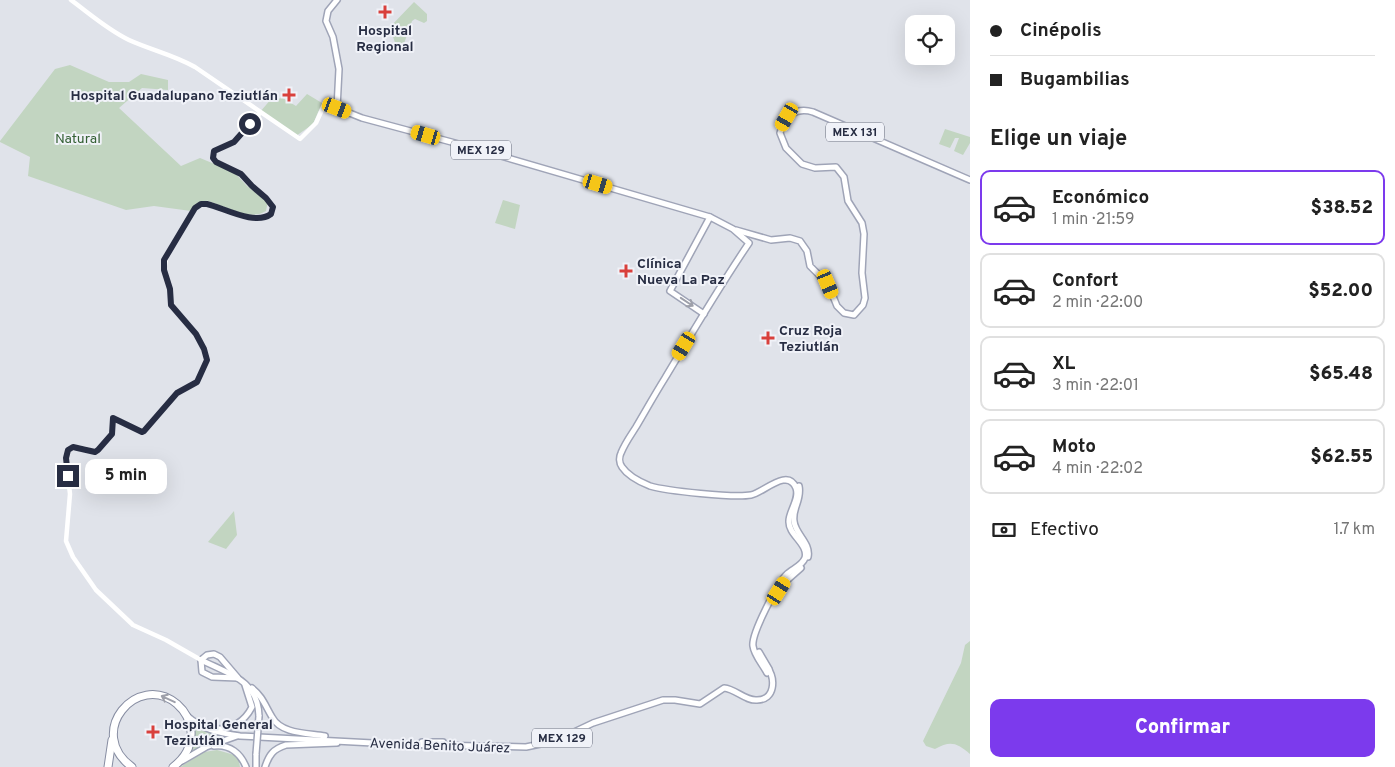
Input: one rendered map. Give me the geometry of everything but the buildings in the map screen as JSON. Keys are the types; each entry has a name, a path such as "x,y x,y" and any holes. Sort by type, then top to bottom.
{"highway":[{"path":"108,767 114,724 120,712 128,704 147,695 167,698 175,702 185,714 191,728 191,738 186,754 176,765"},
{"path":"113,735 115,746 124,760 132,767"}],"main road":[{"path":"71,0 129,40 182,60 300,139 314,125 325,103 337,108 339,69 333,37 326,21 331,6 338,0"},
{"name":"MEX 129","path":"337,108 362,118 470,147 710,218 733,230 749,243 634,430 621,454 620,465 640,482 650,486 730,494 751,495 778,481 787,480 796,488 797,495 792,518"},
{"name":"MEX 131","path":"733,230 771,240 790,238 800,241 807,251 810,266 828,284 840,311 844,314 854,314 863,305 865,298 862,273 864,234 862,223 848,201 844,177 841,171 832,166 808,167 794,158 786,148 780,133 787,117 794,112 806,110 813,112 970,180"},
{"path":"260,113 237,139 214,151 213,158 216,162 241,174 266,198 273,207 271,214 259,218 201,204 195,208 167,254 164,270 170,289 171,305 196,334 206,354 206,364 197,382 177,393 144,431 142,432 113,418 112,434 98,450 95,452 73,447 68,450 66,458 70,494 66,541 73,558 96,590 133,625 166,640 252,688 266,704 272,718 286,729 360,741"},
{"path":"704,314 670,291 710,218"},
{"path":"768,670 755,649 754,640 783,582 790,574 804,565 807,559 808,551 794,530 792,518"},
{"path":"768,670 753,648 753,640 781,581 802,564 805,559 805,550 789,526 792,518"},
{"path":"201,660 207,655 214,654 220,657 247,688 252,707 247,718 237,724 220,729 205,728"},
{"path":"201,660 202,672 207,676 239,680"},
{"name":"Avenida Benito Juárez","path":"240,736 490,744 541,742 592,721 670,696 699,701 724,685 738,689 755,698 760,697 770,688 771,682 768,670"},
{"path":"252,688 259,706 260,716 256,767"},
{"path":"185,714 205,728 215,732 240,736"},
{"path":"176,765 206,747 240,736"},
{"path":"265,767 270,754 278,747 286,744 360,741"},
{"path":"206,747 228,747 241,757 246,767"}],"green space":[{"path":"414,2 427,14 427,21 424,23 415,19 412,21 401,52 396,46 390,27"},
{"name":"Natural","path":"70,65 109,82 129,82 141,74 168,80 168,90 142,88 119,108 181,166 200,158 234,172 247,186 268,201 266,211 257,214 247,214 208,204 191,211 154,206 126,210 28,176 30,157 0,141 55,69"},
{"path":"307,94 322,103 313,124 296,136 260,112 272,98 277,101 281,97 296,106"},
{"path":"945,129 970,137 970,143 963,155 954,151 959,138 955,138 950,148 939,144"},
{"path":"503,200 520,205 515,229 495,223"},
{"path":"234,511 237,535 226,549 208,542"},
{"path":"970,641 970,754 953,744 935,749 926,746 923,741 961,663 965,645"},
{"path":"190,722 208,731 229,736 186,757"},
{"path":"217,750 238,756 240,767 180,767 204,752"}],"place":[{"name":"Hospital Regional","path":"385,12"},
{"name":"Hospital Guadalupano Teziutlán","path":"289,95"},
{"name":"Clínica Nueva La Paz","path":"626,271"},
{"name":"Cruz Roja Teziutlán","path":"768,338"},
{"name":"Hospital General Teziutlán","path":"153,732"}],"route":[{"path":"68,476 66,458 68,450 73,447 80,447 95,452 98,450 112,434 113,418 142,432 144,431 177,393 197,382 204,370 207,360 204,349 191,327 171,305 170,289 164,270 164,260 195,208 201,204 259,218 271,214 273,207 271,202 241,174 216,162 212,154 217,148 234,142 250,124"}]}
